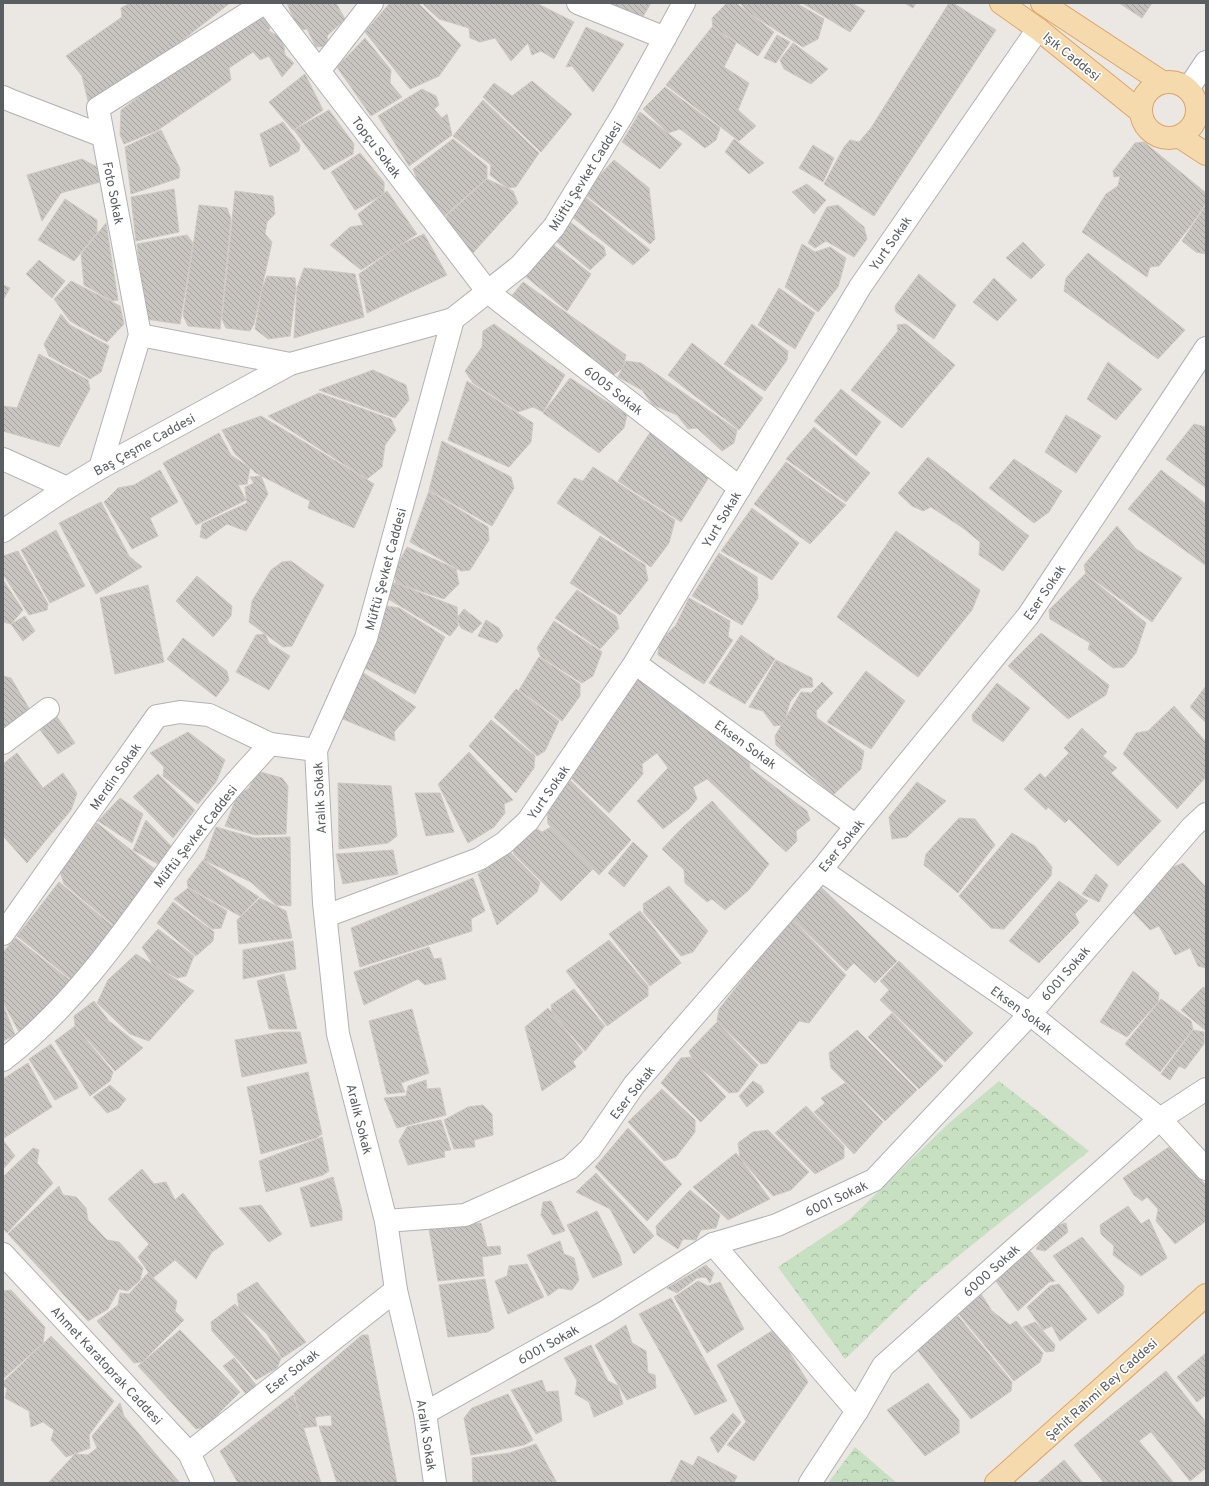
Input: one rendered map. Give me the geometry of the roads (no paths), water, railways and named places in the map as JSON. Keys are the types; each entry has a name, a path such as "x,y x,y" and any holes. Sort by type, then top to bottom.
{"main road":[{"name":"Işık Caddesi","path":"1001,3 1038,29 1141,112 1143,121 1148,129 1154,134 1162,138 1171,139 1180,137"},
{"name":"Işık Caddesi","path":"1042,3 1162,82 1180,84 1197,103"},
{"path":"1141,112 1142,103 1146,94 1153,87 1162,82"},
{"path":"1197,103 1198,115 1194,124 1188,132 1180,137 1206,154"},
{"name":"Şehit Rahmi Bey Caddesi","path":"996,1483 1206,1295"}],"street":[{"name":"Foto Sokak","path":"100,468 140,335 98,108 264,3"},
{"name":"Topçu Sokak","path":"267,3 488,292"},
{"path":"319,71 372,3"},
{"path":"578,3 665,38"},
{"name":"Müftü Şevket Caddesi","path":"316,750 366,638 453,319 520,266 554,227 623,114 684,3"},
{"name":"Yurt Sokak","path":"326,916 479,859 504,843 528,821 635,663 860,286 1038,29"},
{"path":"1197,103 1206,62"},
{"path":"3,97 12,102 103,136"},
{"name":"6005 Sokak","path":"488,292 740,488"},
{"name":"Baş Çeşme Caddesi","path":"3,531 67,488 100,468 290,364 453,319"},
{"name":"Baş Çeşme Caddesi","path":"140,335 290,364"},
{"name":"Eser Sokak","path":"386,1221 465,1215 570,1168 590,1149 634,1085 821,870 1028,616 1206,348"},
{"path":"3,459 67,488"},
{"name":"Eksen Sokak","path":"635,663 856,826"},
{"path":"3,743 48,709"},
{"name":"Merdin Sokak","path":"3,934 157,716 180,712 209,715 270,744"},
{"path":"270,744 316,750"},
{"name":"Müftü Şevket Caddesi","path":"3,1060 23,1045 89,977 211,811 270,744"},
{"name":"Aralık Sokak","path":"316,750 326,916 338,1034 386,1221 396,1290 426,1413 435,1483"},
{"name":"6001 Sokak","path":"426,1413 605,1312 713,1244 777,1225 874,1180 1030,1014 1201,827"},
{"name":"Eksen Sokak","path":"821,870 1030,1014 1160,1119 1206,1169"},
{"name":"6000 Sokak","path":"810,1483 857,1411 883,1366 1160,1119 1206,1089"},
{"path":"713,1244 857,1411"},
{"name":"Ahmet Karatoprak Caddesi","path":"3,1254 189,1453 203,1483"},
{"name":"Eser Sokak","path":"189,1453 396,1290"}]}
